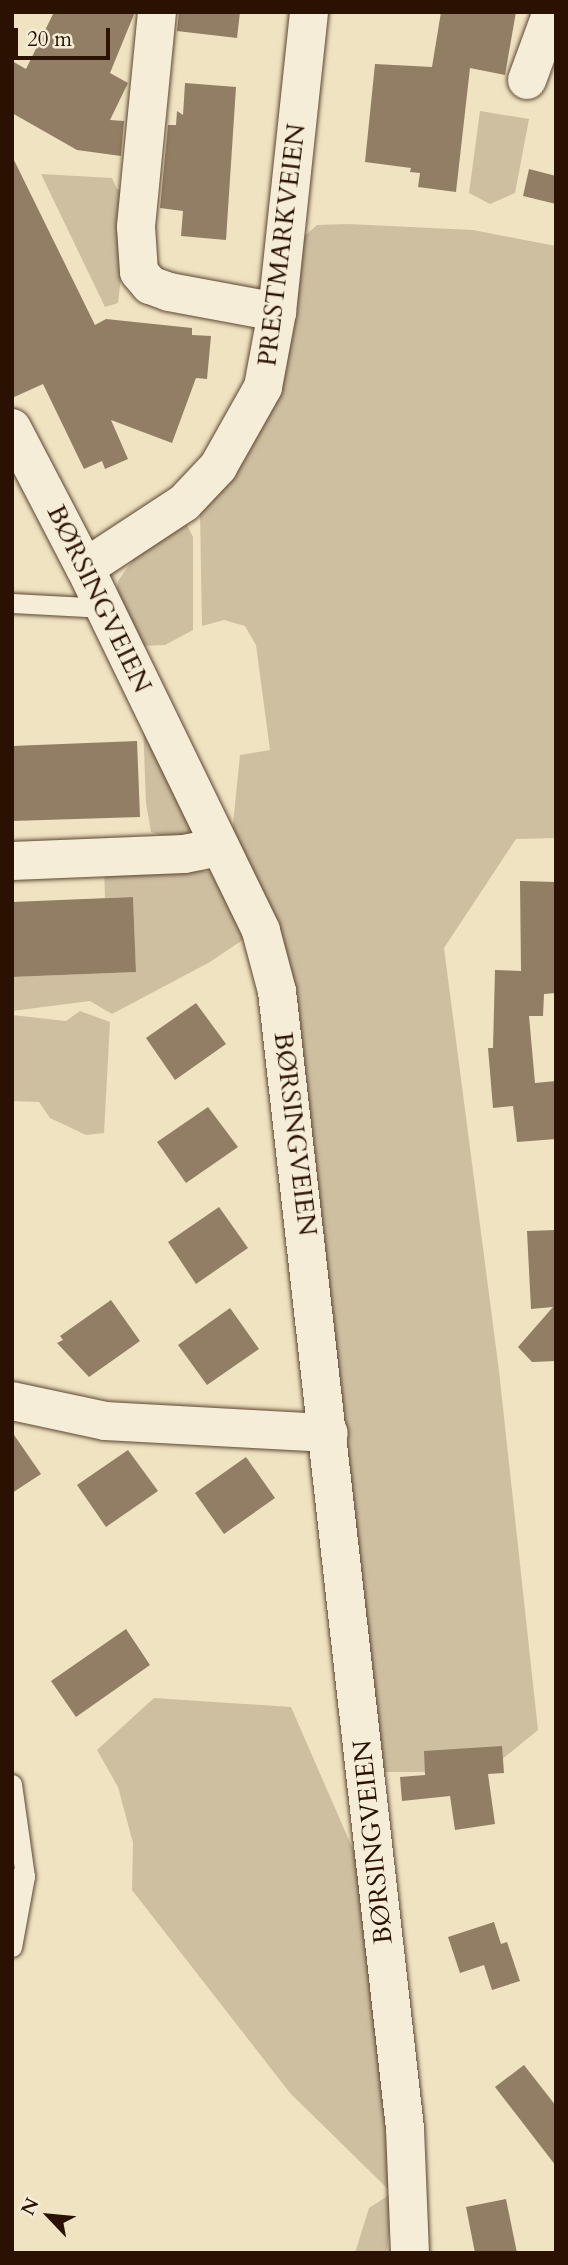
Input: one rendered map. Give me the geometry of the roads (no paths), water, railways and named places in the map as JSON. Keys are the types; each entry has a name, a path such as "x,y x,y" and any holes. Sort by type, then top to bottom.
{"street":[{"path":"157,12 136,227 139,272 150,285 169,292 277,312"},
{"name":"PRESTMARKVEIEN","path":"85,568 184,503 218,467 263,387 277,312 309,12"},
{"path":"527,79 552,12"},
{"name":"BØRSINGVEIEN","path":"12,428 105,608 261,931 277,991 405,2129 410,2253"},
{"path":"12,861 184,853 220,847"},
{"path":"12,1401 105,1421 328,1433"}],"lane":[{"path":"12,603 105,608"},
{"path":"12,1784 19,1877 12,1947"}]}
